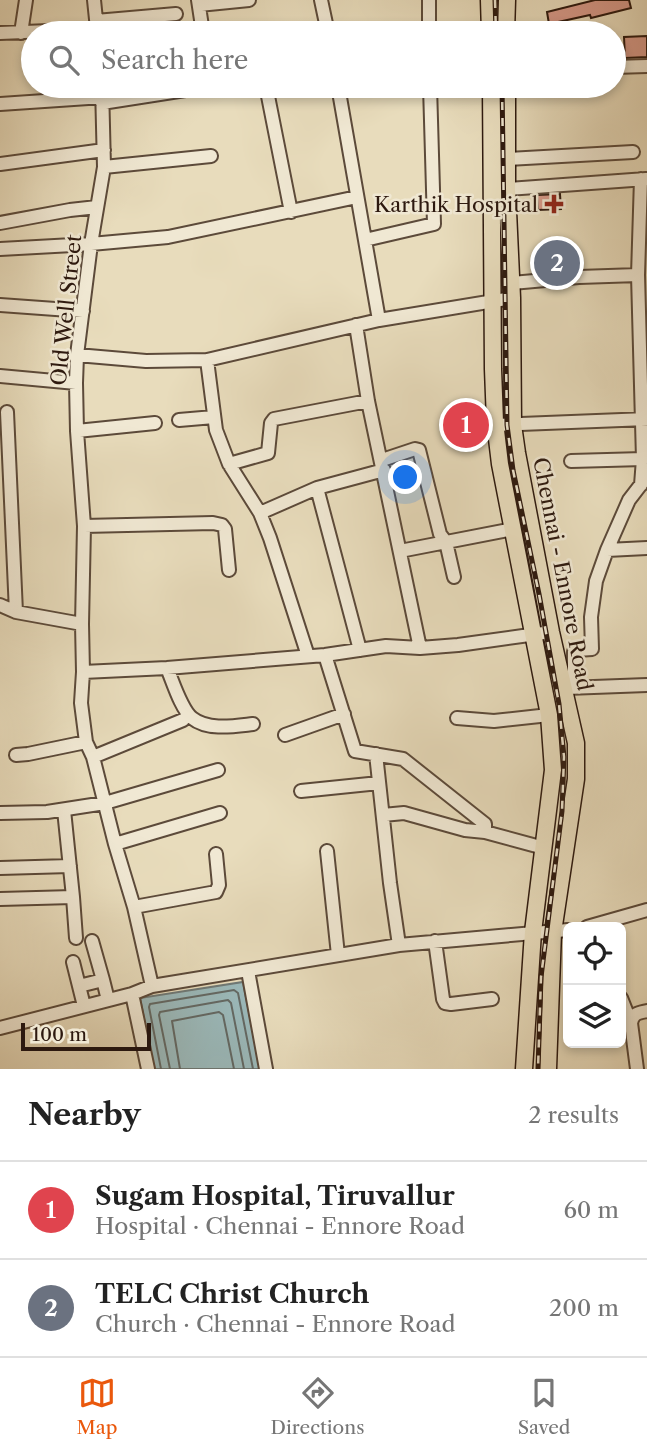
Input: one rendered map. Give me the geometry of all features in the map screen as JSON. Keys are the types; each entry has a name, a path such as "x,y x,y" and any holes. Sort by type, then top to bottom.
{"main road":[{"path":"489,0 490,21"},
{"path":"506,21 507,0"},
{"name":"Chennai - Ennore Road","path":"491,98 495,425 500,464 549,715 552,770 533,933 524,1069"},
{"name":"Chennai - Ennore Road","path":"507,98 513,425 551,632 569,688 576,743 576,779 548,1069"}],"street":[{"path":"23,21 26,0"},
{"path":"94,0 96,21"},
{"path":"201,21 198,3 249,0"},
{"path":"321,0 325,21"},
{"path":"429,0 429,21"},
{"path":"136,21 176,14"},
{"path":"0,33 21,33"},
{"path":"626,66 647,66"},
{"path":"0,104 68,98"},
{"name":"Old Well Street","path":"102,98 104,167 91,244 76,383 83,526 81,703 86,742 93,757 134,907 152,986"},
{"path":"268,98 291,212"},
{"path":"340,98 379,320"},
{"path":"365,240 434,224 430,98"},
{"path":"0,164 104,150"},
{"path":"507,159 633,152"},
{"path":"104,167 211,156"},
{"path":"507,189 644,179 641,269 644,311 644,480 629,500 607,550 596,581 591,617 592,649 575,651 569,688 647,685"},
{"path":"0,249 168,237 357,197"},
{"path":"0,223 97,207"},
{"path":"77,355 146,361 207,360 379,320 492,301 512,291 579,277 641,269"},
{"path":"0,305 83,311"},
{"path":"356,325 368,401 420,648"},
{"path":"207,360 216,430 229,464 260,513 271,538 308,656"},
{"path":"0,376 76,383"},
{"path":"229,464 268,453 271,423 274,419 368,401"},
{"path":"7,412 6,520 16,612"},
{"path":"179,420 214,417"},
{"path":"495,425 645,419"},
{"path":"77,431 155,423"},
{"path":"260,513 317,488 383,465 415,449 419,450 454,577"},
{"path":"571,461 643,459"},
{"path":"317,488 360,650"},
{"path":"83,526 222,525 225,529 229,570"},
{"path":"400,551 513,529"},
{"path":"607,550 647,548"},
{"path":"0,606 16,612 82,624"},
{"path":"83,672 325,655 386,646 420,648 458,645 551,632"},
{"path":"325,655 355,751 403,759 485,824 485,831"},
{"path":"167,668 192,718 216,726 253,724"},
{"path":"285,735 344,713"},
{"path":"457,718 494,721 549,715"},
{"path":"93,757 183,720"},
{"path":"16,755 86,742"},
{"path":"376,754 390,883 400,945"},
{"path":"0,813 64,810 105,803 218,770"},
{"path":"301,791 380,783"},
{"path":"64,810 76,938"},
{"path":"115,844 220,813"},
{"path":"383,815 404,813 465,830 485,831 544,848"},
{"path":"327,851 338,955"},
{"path":"134,907 218,891 216,854"},
{"path":"0,868 70,866"},
{"path":"0,899 73,897"},
{"path":"609,922 647,910"},
{"path":"0,1028 132,994 152,986 400,945 561,931"},
{"path":"92,941 108,1000"},
{"path":"435,941 445,1003 492,999"},
{"path":"73,962 84,1006"},
{"path":"248,971 266,1069"},
{"path":"79,986 103,980"},
{"path":"132,994 148,1069"},
{"path":"626,1010 631,1023 637,1069"},
{"path":"631,1023 635,1014 647,1010"}],"water":[{"path":"243,982 260,1069 154,1069 140,998"}],"building":[{"path":"595,0 629,0 631,8 591,18 590,15 563,21 548,21 547,12"},
{"path":"647,36 647,57 626,58 626,37"},
{"path":"560,194 561,209 538,210 537,195"},
{"path":"580,255 581,268 533,270 533,257"},
{"path":"479,413 481,432 447,437 445,418"}],"railway":[{"path":"495,0 496,21"},
{"path":"502,98 507,425 513,470 559,704 564,757 562,811 541,977 538,1069"}],"place":[{"name":"Karthik Hospital","path":"554,204"},
{"name":"TELC Christ Church","path":"557,263"},
{"name":"Sugam Hospital, Tiruvallur","path":"466,425"}]}
